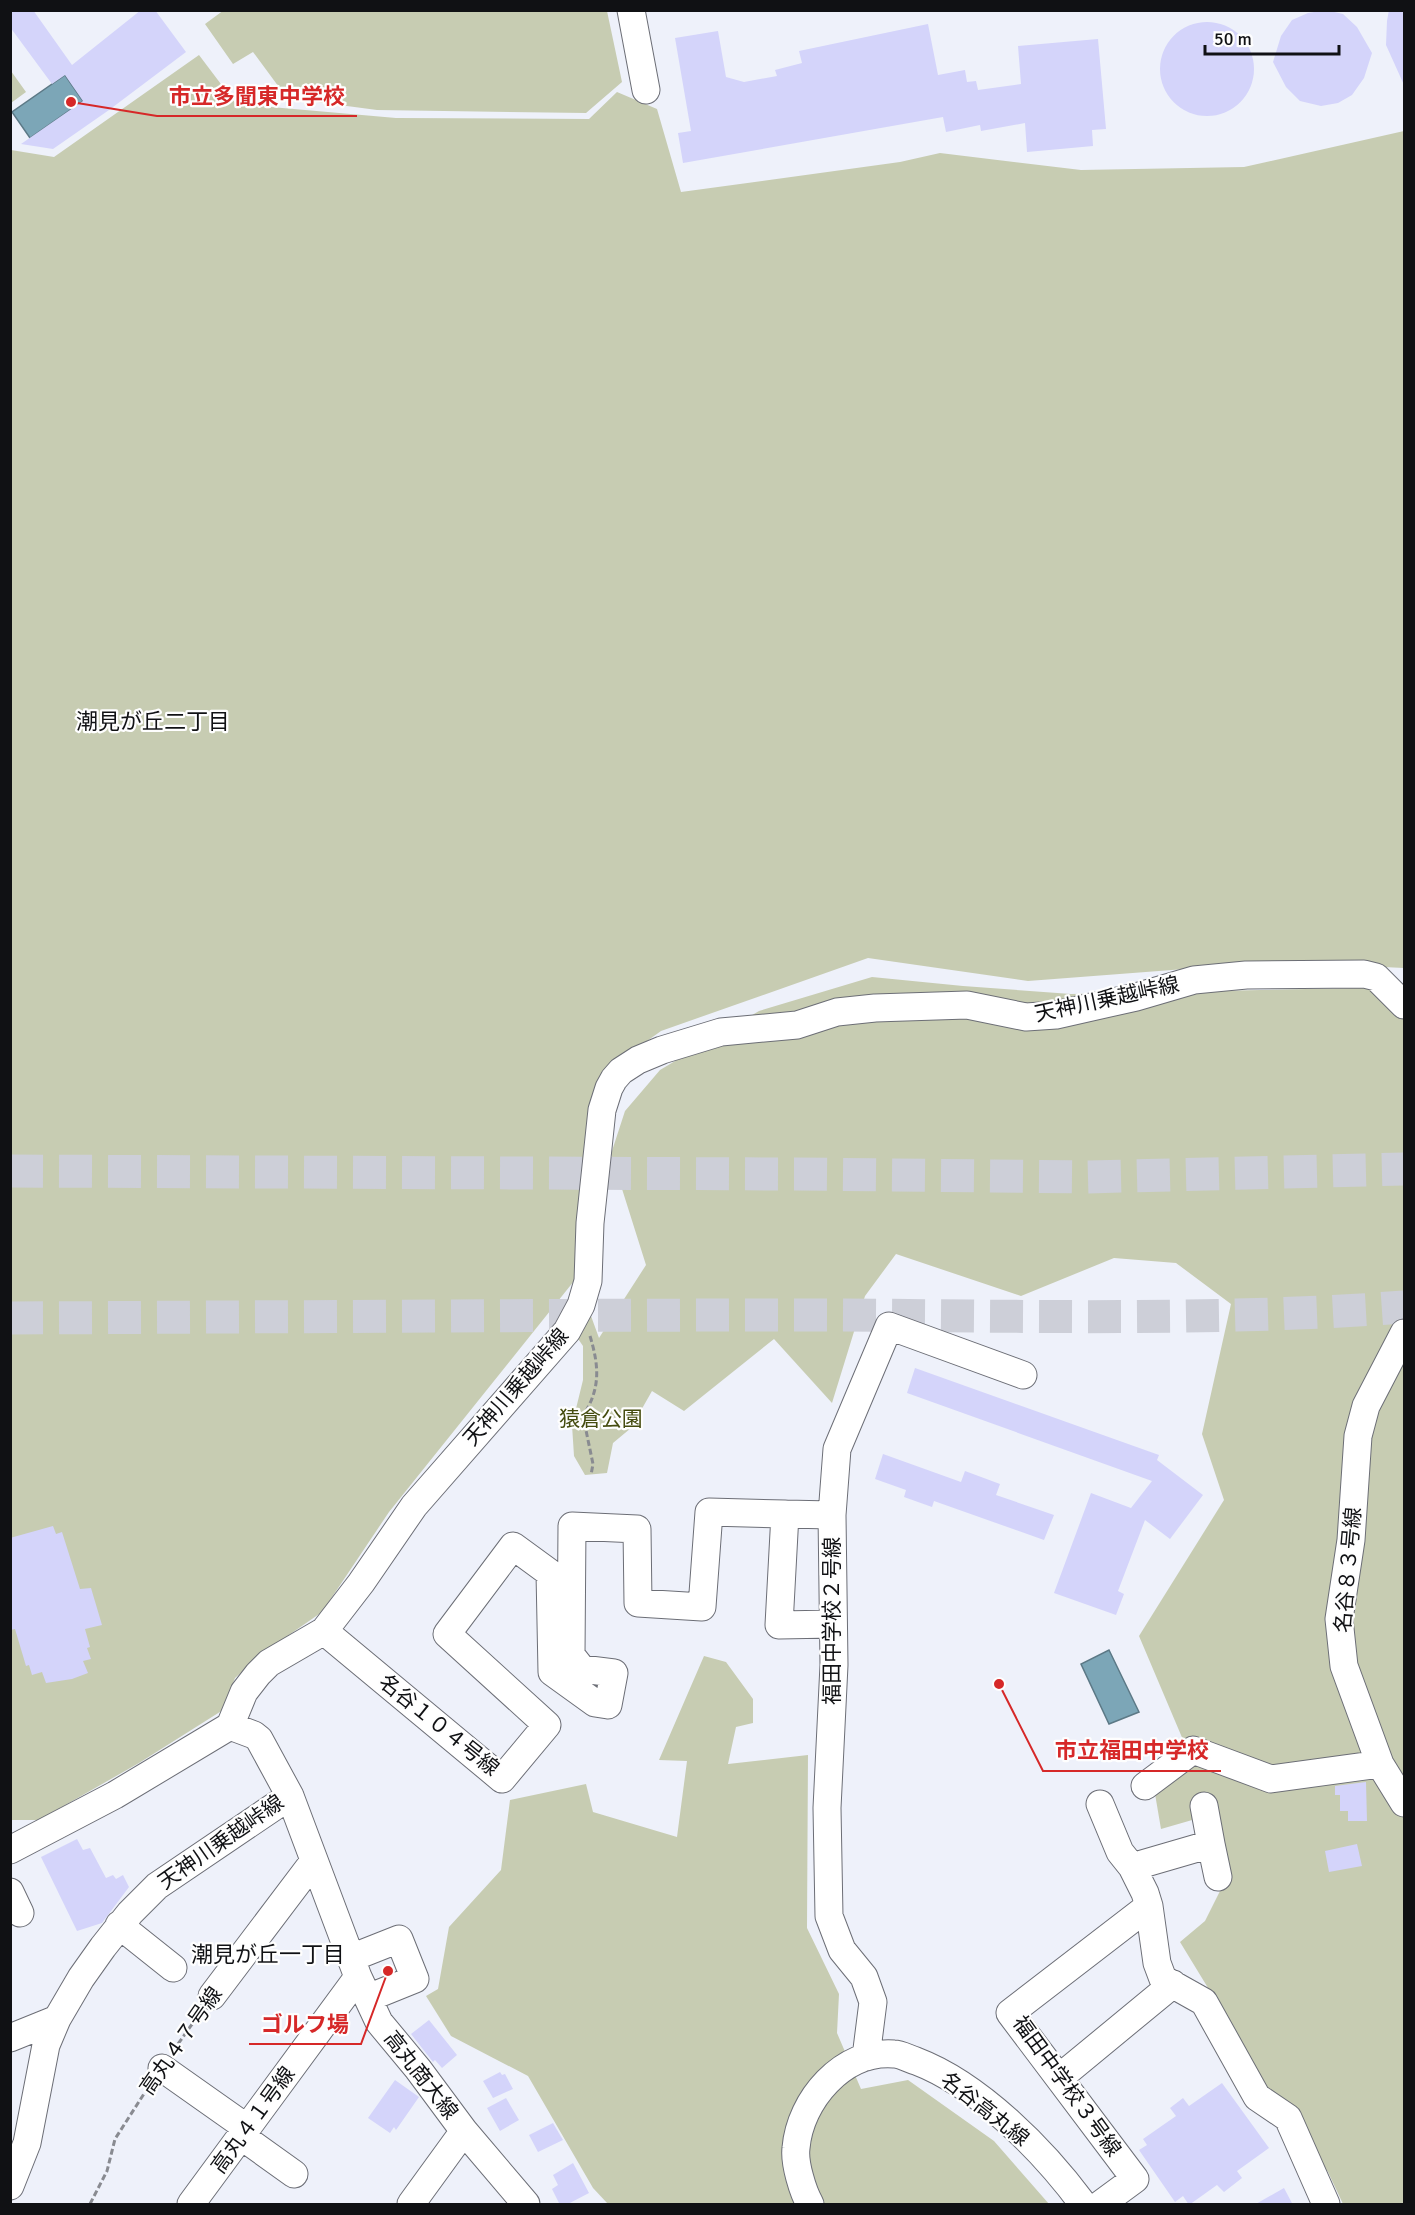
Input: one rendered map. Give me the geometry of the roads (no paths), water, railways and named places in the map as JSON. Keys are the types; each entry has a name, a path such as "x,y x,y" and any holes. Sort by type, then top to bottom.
{"street":[{"path":"631,10 646,90"},
{"name":"天神川乗越峠線","path":"10,2186 27,2143 46,2045 57,2019 81,1977 119,1925 157,1886 290,1796 259,1739 230,1726 244,1692 269,1663 324,1631 361,1583 414,1506 567,1331 581,1305 588,1281 590,1223 598,1130 605,1098 621,1071 638,1060 662,1050 721,1032 796,1024 837,1011 967,1005 1026,1017 1056,1015 1136,997 1194,980 1246,975 1364,974 1376,977 1404,1005"},
{"name":"福田中学校２号線","path":"866,2057 873,2002 864,1977 842,1950 829,1916 826,1808 834,1665 832,1515 837,1449 889,1326 1023,1375"},
{"name":"名谷８３号線","path":"1404,1333 1366,1406 1358,1436 1352,1540 1339,1619 1344,1666 1380,1764 1404,1803"},
{"name":"名谷１０４号線","path":"324,1631 502,1779 547,1725 447,1634 513,1546 550,1573 552,1672 595,1703 608,1705 614,1673 582,1669 571,1655 572,1526 637,1529 638,1603 702,1607 709,1512 785,1514"},
{"path":"832,1515 785,1514 779,1625 833,1624"},
{"path":"10,1850 115,1796 230,1726"},
{"path":"1145,1786 1193,1750 1271,1779 1380,1764"},
{"name":"高丸商大線","path":"290,1796 359,1978 379,2022 418,2069 464,2131 526,2205"},
{"path":"1100,1804 1120,1852 1132,1868 1145,1893 1149,1906 1156,1963 1163,1978 1204,2002 1257,2097 1288,2118 1326,2205"},
{"path":"1204,1806 1218,1877"},
{"path":"1132,1868 1211,1844"},
{"name":"高丸４７号線","path":"212,1996 314,1861"},
{"name":"福田中学校３号線","path":"1101,2205 1135,2179 1010,2013 1149,1906"},
{"path":"119,1925 173,1968"},
{"name":"高丸４１号線","path":"191,2205 359,1978"},
{"path":"1059,2078 1173,1984"},
{"path":"10,2038 57,2019"},
{"name":"名谷高丸線","path":"810,2205 804,2193 795,2149 803,2115 821,2088 838,2071 866,2057 895,2054 930,2067 970,2091 1022,2133 1083,2205"},
{"path":"162,2068 294,2174"},
{"path":"411,2205 464,2131"}],"water":[{"path":"65,75 83,101 30,138 12,112"},
{"path":"1109,1650 1139,1712 1109,1724 1081,1664"}],"tunnel":[{"path":"10,1171 1086,1177 1404,1169"},
{"path":"10,1318 703,1315 1103,1317 1254,1315 1404,1307"}],"place":[{"name":"市立多聞東中学校","path":"71,102"},
{"name":"市立福田中学校","path":"999,1684"},
{"name":"ゴルフ場","path":"388,1971"}],"district":[{"name":"潮見が丘二丁目","path":"153,721"},
{"name":"潮見が丘一丁目","path":"268,1954"}],"park label":[{"name":"猿倉公園","path":"601,1419"}]}
